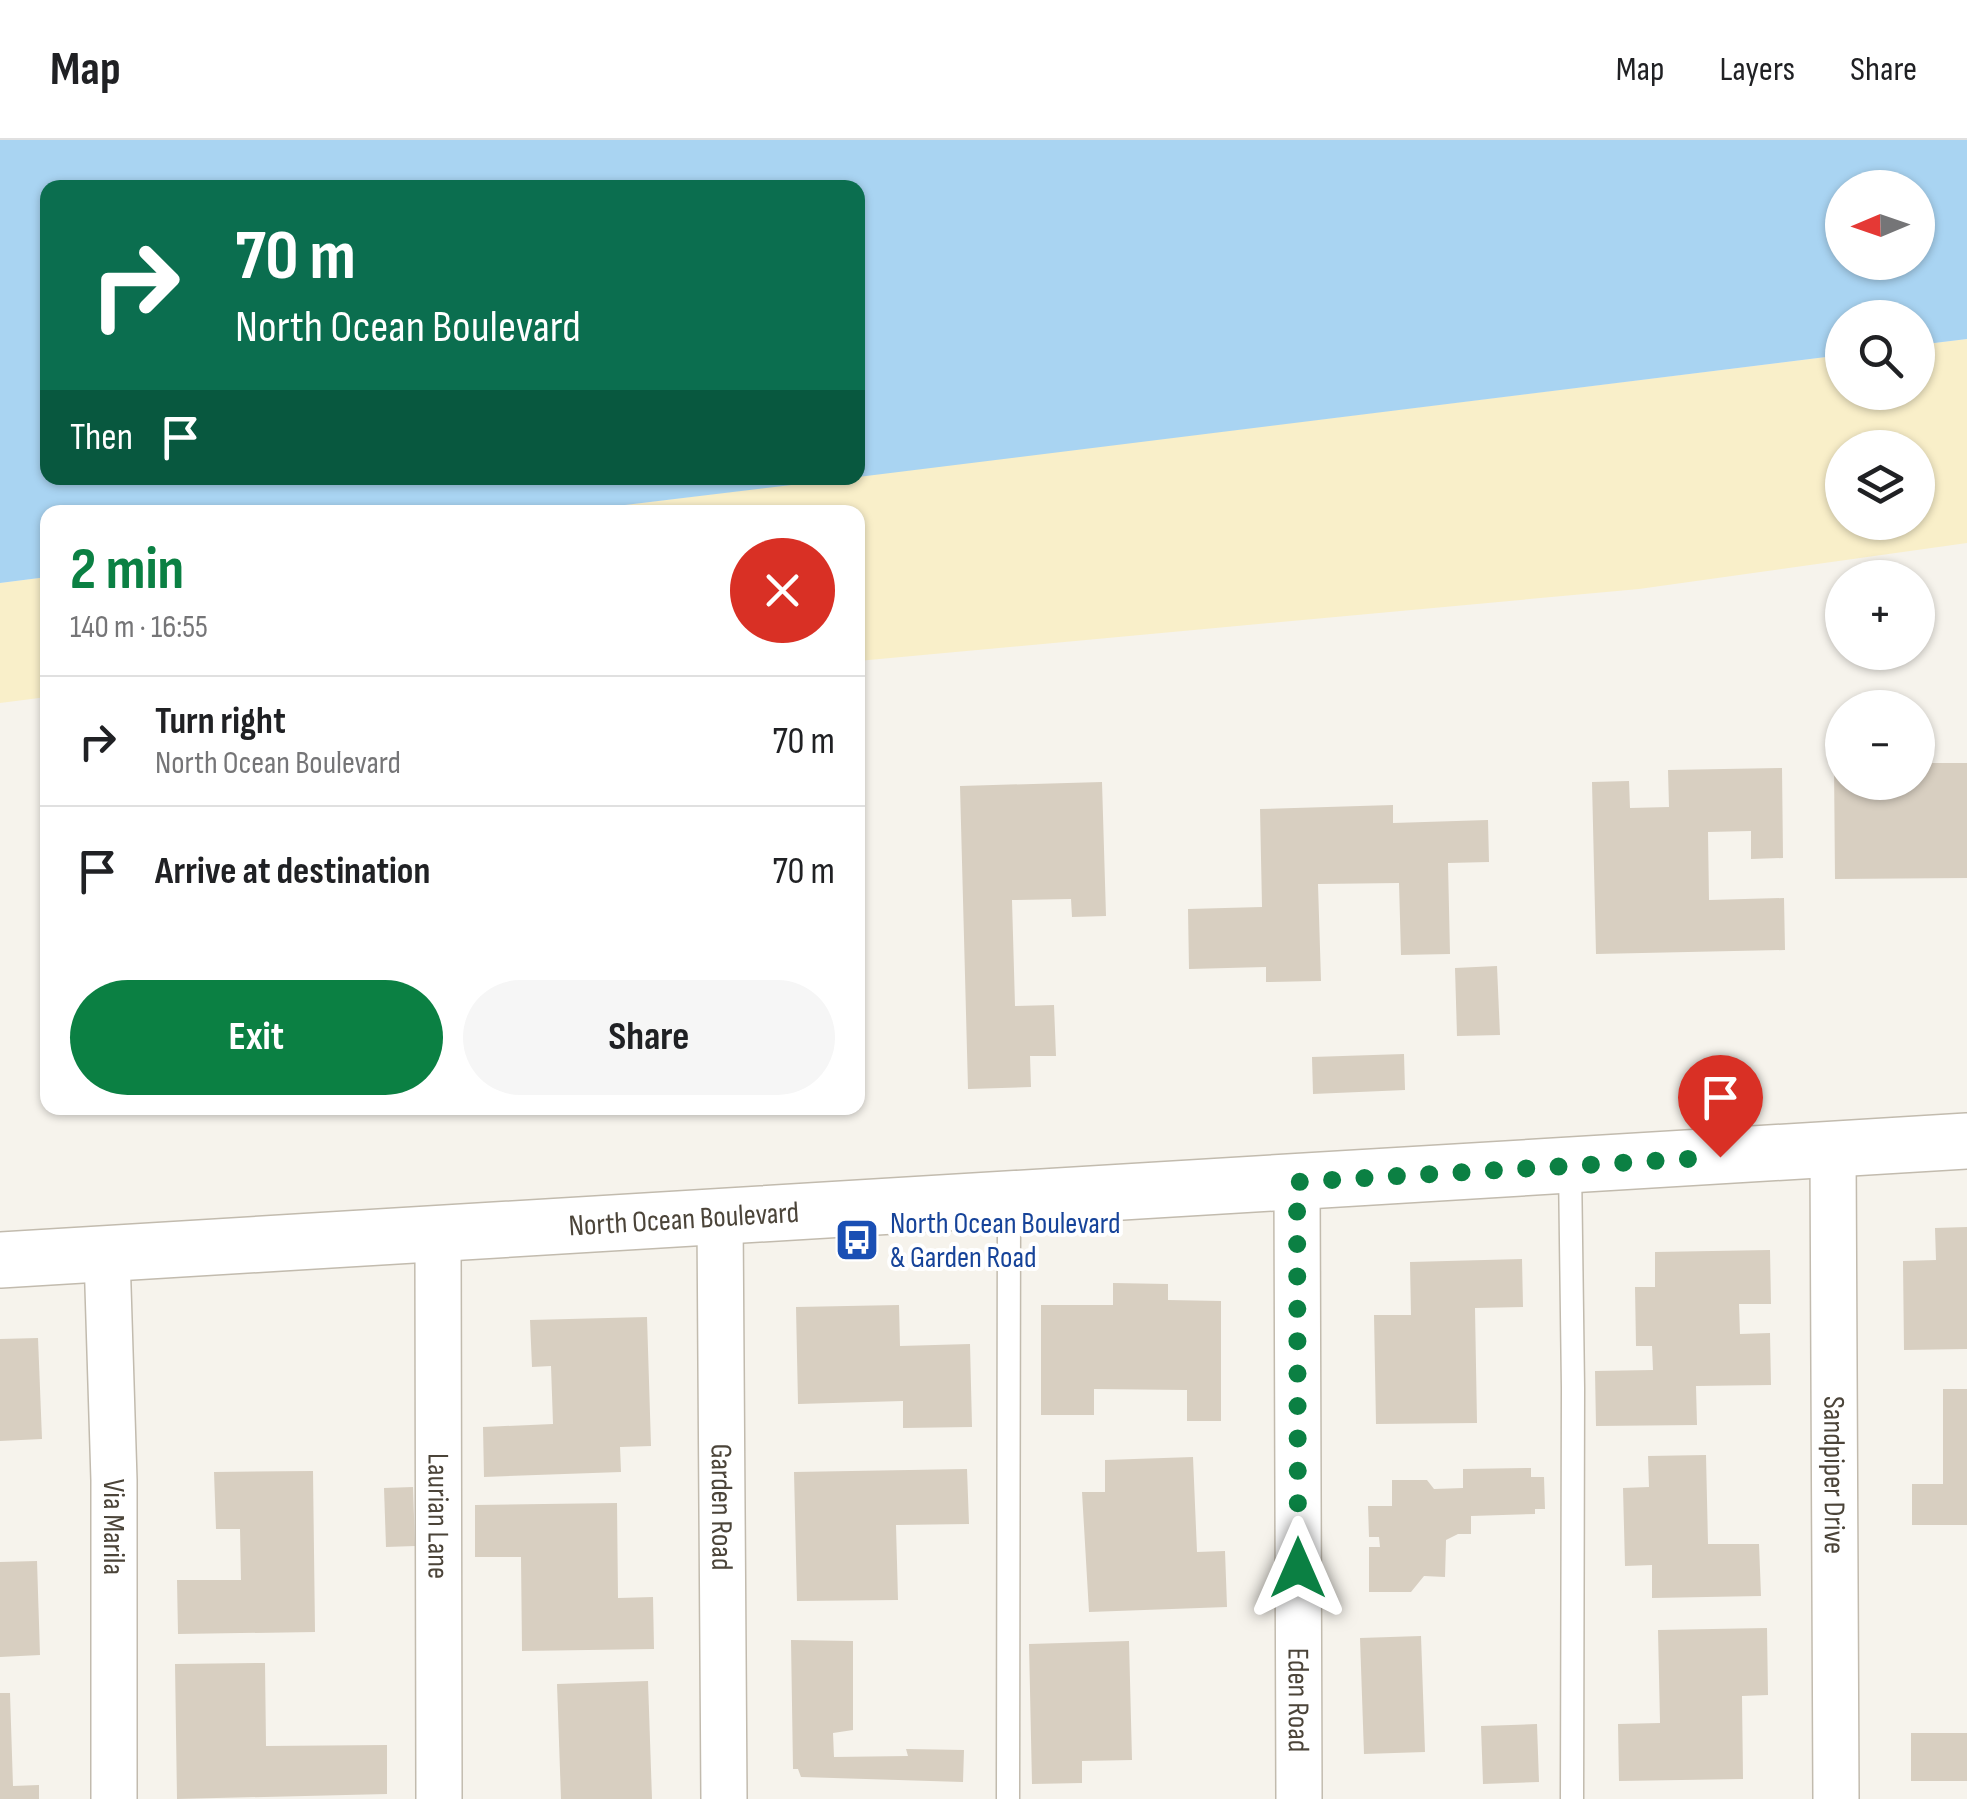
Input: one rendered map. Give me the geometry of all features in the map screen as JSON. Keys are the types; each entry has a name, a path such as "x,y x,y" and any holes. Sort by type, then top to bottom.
{"street":[{"name":"North Ocean Boulevard","path":"0,1260 1967,1141"},
{"name":"Sandpiper Drive","path":"1833,1150 1836,1799"},
{"name":"Eden Road","path":"1297,1182 1299,1799"},
{"name":"Garden Road","path":"720,1217 724,1799"},
{"name":"Laurian Lane","path":"438,1234 440,1799"},
{"name":"Via Marila","path":"106,1255 114,1480 114,1799"}],"lane":[{"path":"1570,1166 1572,1799"},
{"path":"1008,1799 1009,1200"}],"sand":[{"path":"1967,339 1967,543 1639,589 865,660 865,505 624,505 786,485 865,485 865,475 1825,357 1825,410 1935,410 1935,343"},
{"path":"40,578 40,698 0,703 0,583"}],"water":[{"path":"0,140 1967,140 1967,339 1935,343 1935,300 1825,300 1825,357 865,476 865,180 40,180 40,485 792,485 625,505 40,505 40,578 0,583"}],"building":[{"path":"1935,763 1967,763 1967,878 1835,879 1834,800 1935,800"},
{"path":"1782,768 1783,858 1751,859 1751,831 1708,832 1709,900 1784,898 1785,950 1596,954 1592,782 1629,781 1630,808 1669,807 1668,770"},
{"path":"1102,782 1106,916 1072,917 1071,899 1012,900 1015,1006 1054,1005 1056,1056 1030,1056 1031,1087 968,1089 960,786"},
{"path":"1393,805 1393,823 1488,820 1489,862 1448,863 1450,954 1401,955 1399,883 1318,884 1321,981 1266,982 1266,967 1189,969 1188,909 1262,907 1260,809"},
{"path":"1497,966 1500,1035 1457,1036 1455,968"},
{"path":"1404,1054 1405,1090 1313,1094 1312,1057"},
{"path":"1967,1227 1967,1349 1904,1350 1903,1261 1936,1260 1935,1228"},
{"path":"1770,1250 1771,1304 1739,1304 1740,1334 1770,1333 1771,1385 1696,1386 1697,1425 1596,1426 1595,1371 1653,1370 1652,1346 1636,1346 1635,1287 1655,1287 1655,1252"},
{"path":"1522,1259 1523,1307 1475,1308 1477,1423 1376,1424 1374,1315 1411,1315 1410,1262"},
{"path":"1113,1283 1168,1284 1168,1300 1221,1301 1221,1421 1187,1421 1187,1390 1094,1389 1094,1415 1041,1415 1041,1305 1113,1305"},
{"path":"899,1305 900,1346 970,1344 972,1427 903,1428 903,1401 798,1404 796,1307"},
{"path":"647,1317 651,1446 620,1447 621,1472 484,1477 483,1427 553,1424 551,1366 532,1367 530,1320"},
{"path":"38,1338 42,1439 0,1441 0,1339"},
{"path":"1943,1389 1967,1389 1967,1525 1912,1525 1912,1484 1943,1484"},
{"path":"1706,1455 1708,1544 1759,1544 1761,1596 1652,1598 1652,1565 1625,1566 1623,1488 1649,1487 1648,1456"},
{"path":"1193,1457 1197,1552 1225,1551 1227,1607 1089,1612 1082,1492 1105,1492 1105,1460"},
{"path":"1531,1468 1531,1477 1544,1477 1545,1509 1535,1509 1535,1514 1471,1516 1471,1534 1458,1534 1446,1540 1445,1577 1424,1576 1411,1592 1369,1592 1369,1547 1380,1547 1379,1537 1369,1537 1368,1506 1392,1506 1392,1480 1427,1480 1434,1489 1463,1488 1463,1469"},
{"path":"967,1469 969,1524 896,1525 898,1600 797,1601 794,1472"},
{"path":"313,1471 315,1632 178,1634 177,1580 241,1580 240,1529 216,1529 214,1472"},
{"path":"413,1487 415,1546 386,1547 384,1488"},
{"path":"617,1503 618,1598 653,1597 654,1649 522,1651 521,1557 475,1557 475,1505"},
{"path":"37,1561 40,1655 0,1657 0,1562"},
{"path":"1767,1628 1768,1695 1742,1696 1743,1779 1619,1781 1618,1724 1660,1723 1658,1630"},
{"path":"1421,1636 1425,1752 1364,1754 1360,1638"},
{"path":"791,1640 853,1641 853,1730 833,1733 834,1757 908,1756 906,1749 964,1750 963,1782 801,1777 798,1769 793,1769"},
{"path":"1129,1641 1132,1760 1082,1761 1082,1783 1032,1784 1029,1644"},
{"path":"265,1663 266,1746 387,1745 387,1794 177,1799 175,1664"},
{"path":"648,1681 652,1799 561,1799 557,1684"},
{"path":"0,1693 10,1693 13,1786 39,1785 39,1799 0,1799"},
{"path":"1537,1724 1539,1782 1483,1784 1481,1726"},
{"path":"1911,1733 1967,1733 1967,1781 1911,1781"}],"place":[{"name":"North Ocean Boulevard & Garden Road","path":"857,1240"}],"route":[{"path":"1298,1568 1297,1182 1720,1157"}]}
